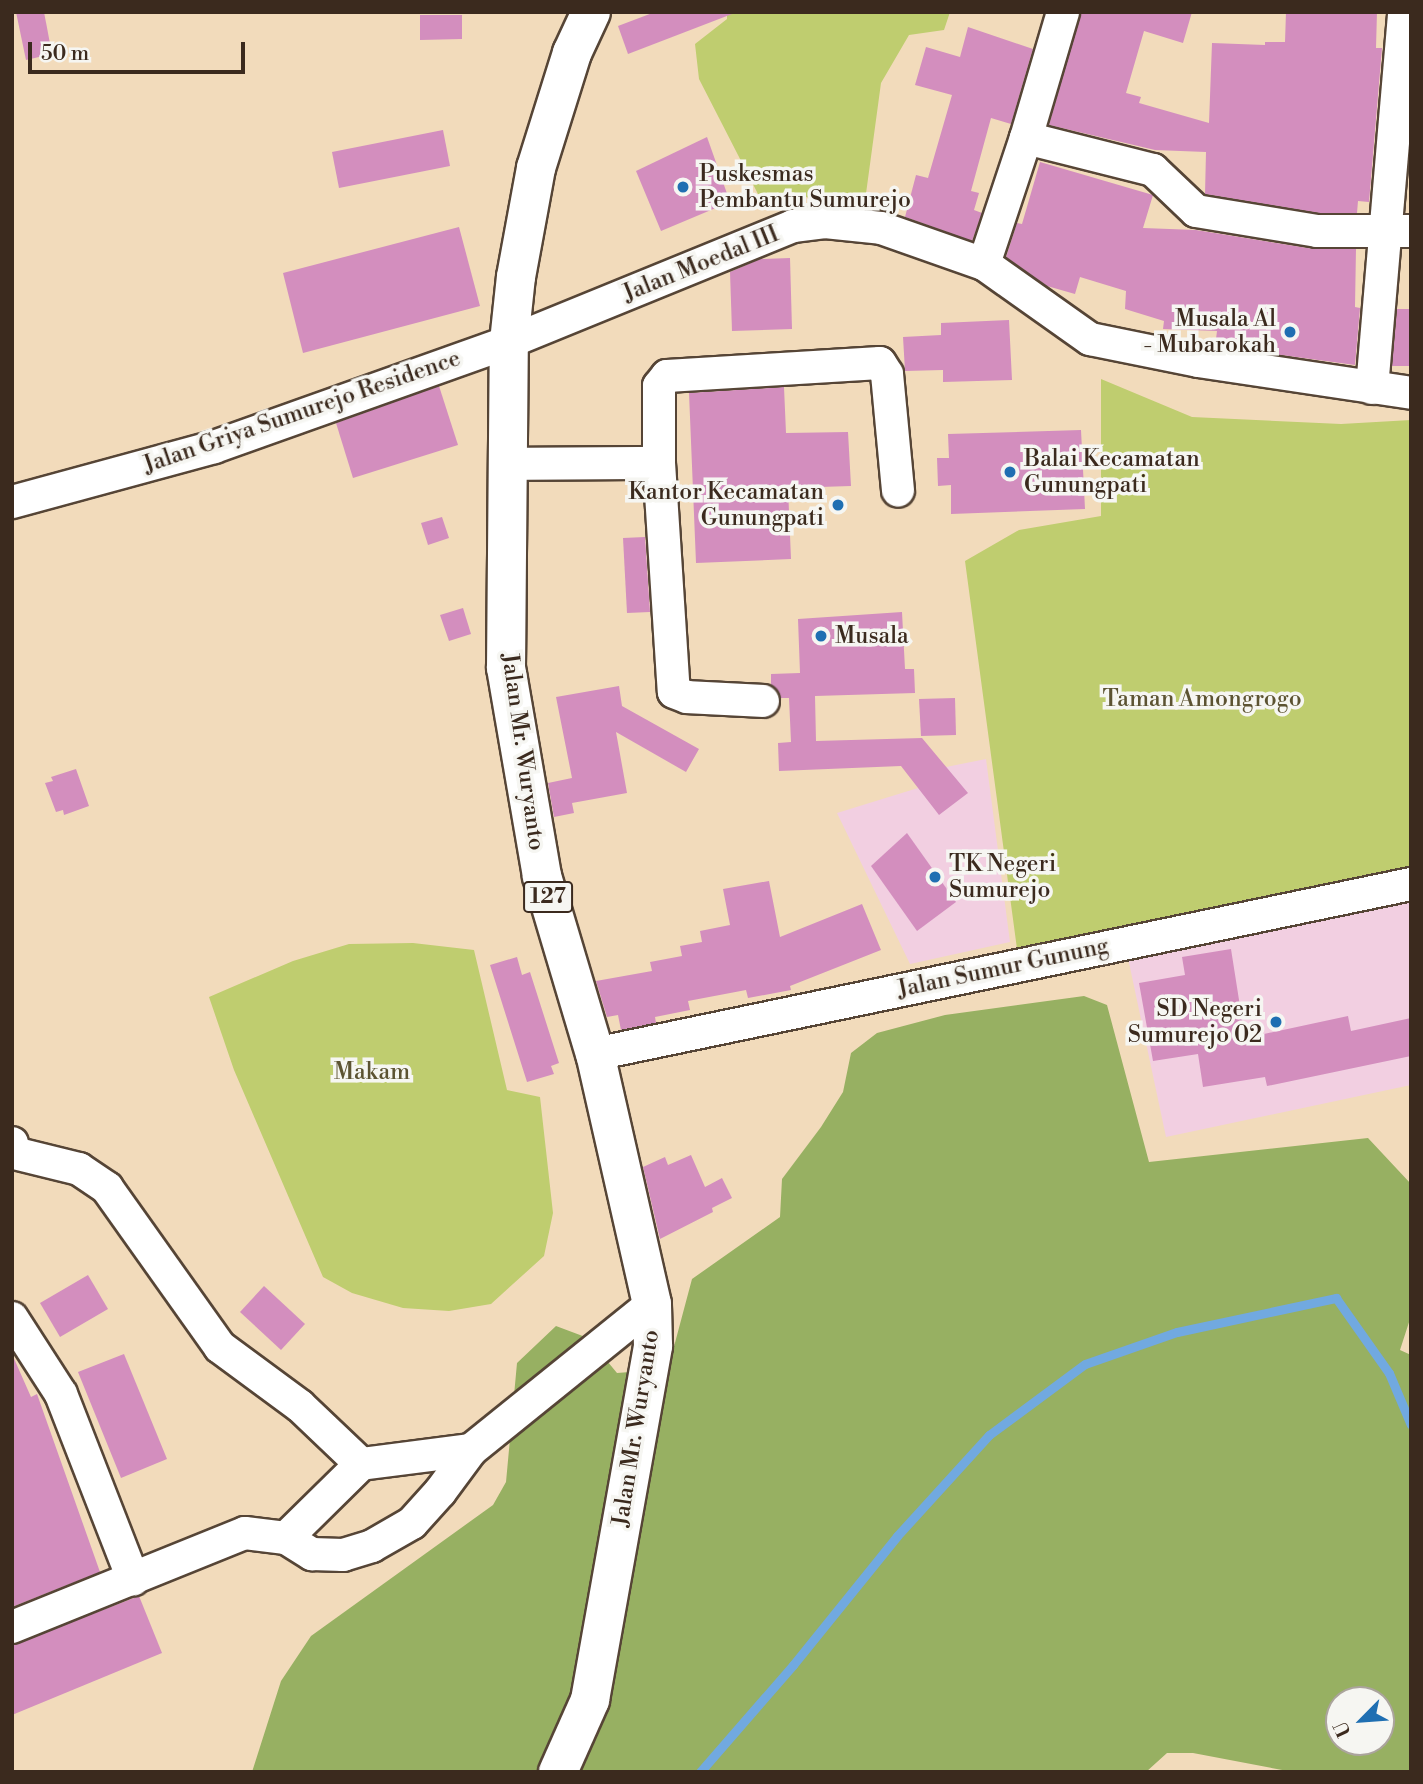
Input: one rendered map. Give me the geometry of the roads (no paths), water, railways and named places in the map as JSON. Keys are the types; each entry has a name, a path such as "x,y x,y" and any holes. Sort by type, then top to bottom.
{"main road":[{"name":"Jalan Mr. Wuryanto","path":"558,1772 590,1700 653,1346 652,1304 595,1054 542,876 506,668 509,342 516,277 536,168 572,53 591,12"}],"street":[{"path":"984,264 1026,138 1063,12"},
{"path":"1372,388 1398,230 1404,12"},
{"path":"1026,138 1153,170 1196,211 1317,231 1398,230"},
{"name":"Jalan Moedal III","path":"509,342 793,226 825,222 881,228 984,264 1090,340 1198,361 1411,393"},
{"name":"Jalan Griya Sumurejo Residence","path":"12,502 214,447 509,342"},
{"path":"763,701 687,697 674,692 659,463 659,386 667,376 880,363 887,374 898,490"},
{"path":"508,464 659,463"},
{"name":"Jalan Sumur Gunung","path":"595,1054 1411,884"},
{"path":"13,1150 79,1169 107,1188 220,1347 300,1406 361,1464"},
{"path":"13,1624 245,1533 286,1538 312,1554 343,1555 372,1546 412,1523 440,1492 471,1450 652,1304"},
{"path":"12,1318 61,1394 133,1579"},
{"path":"286,1538 361,1464 471,1450"}],"waterway":[{"path":"700,1772 793,1665 897,1536 989,1435 1085,1364 1177,1332 1336,1298 1389,1373 1411,1425"}],"place":[{"name":"Puskesmas Pembantu Sumurejo","path":"683,187"},
{"name":"Musala Al - Mubarokah","path":"1290,332"},
{"name":"Balai Kecamatan Gunungpati","path":"1010,472"},
{"name":"Kantor Kecamatan Gunungpati","path":"838,505"},
{"name":"Musala","path":"821,636"},
{"name":"TK Negeri Sumurejo","path":"935,877"},
{"name":"SD Negeri Sumurejo 02","path":"1276,1022"}],"park label":[{"name":"Taman Amongrogo","path":"1202,699"},
{"name":"Makam","path":"372,1072"}]}
